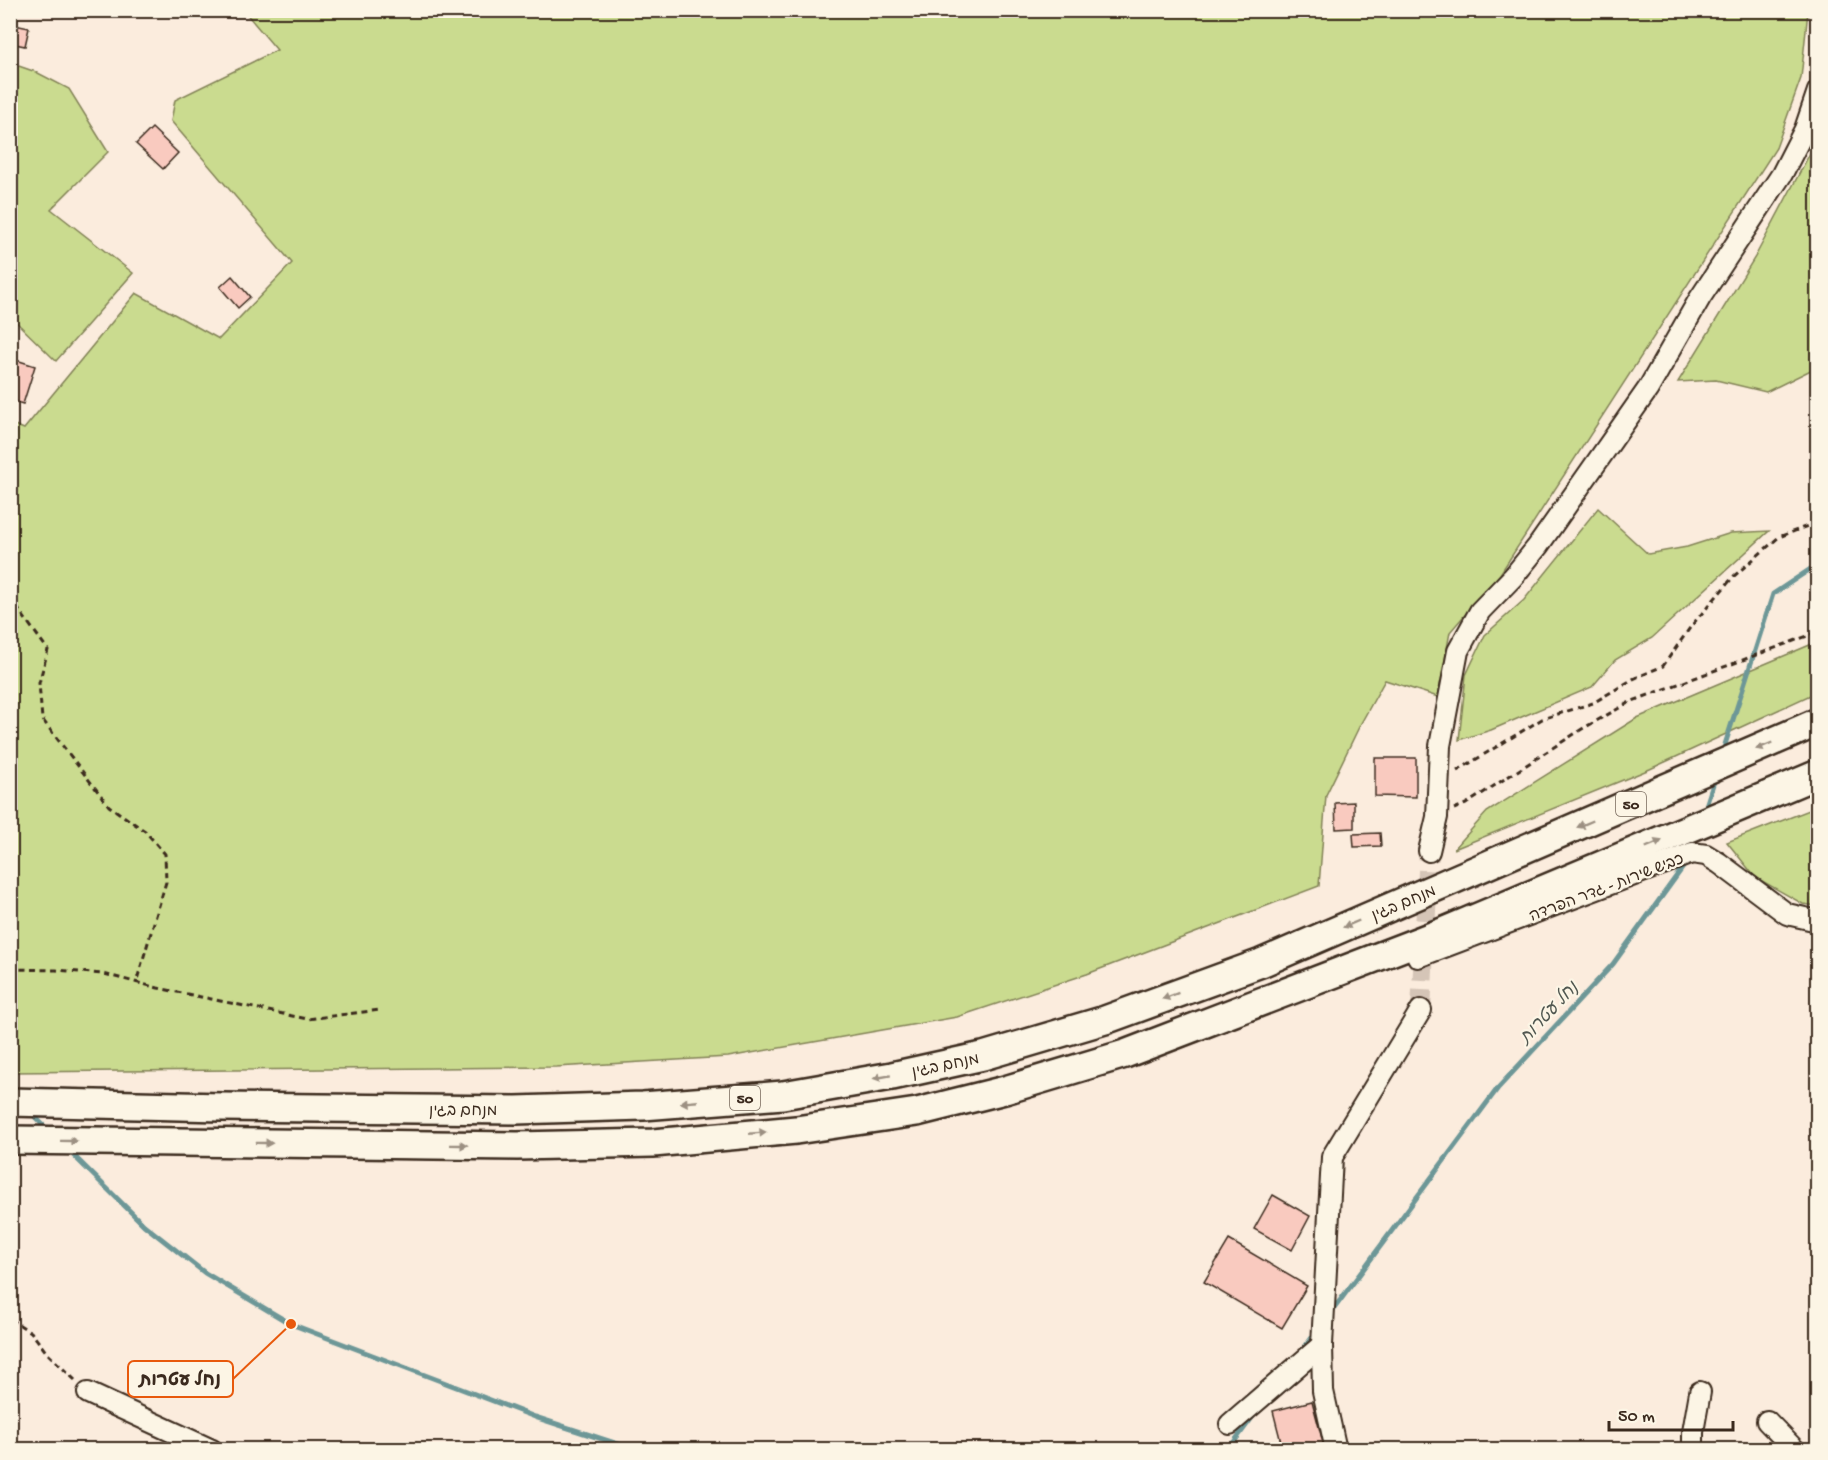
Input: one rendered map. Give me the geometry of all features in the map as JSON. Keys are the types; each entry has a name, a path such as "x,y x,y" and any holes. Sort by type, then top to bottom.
{"highway":[{"name":"מנחם בגין","path":"10,1102 469,1110 632,1106 783,1095 926,1068 983,1056 1105,1020 1261,963 1818,722"},
{"name":"50","path":"10,1140 517,1146 653,1143 796,1130 918,1112 1005,1090 1125,1054 1445,931 1810,779"}],"street":[{"path":"1429,851 1437,817 1440,746 1458,651 1480,611 1513,578 1538,546 1648,389 1700,298 1782,174 1805,129 1818,92"},
{"name":"כביש שירות - גדר הפרדה","path":"1418,957 1692,853 1706,855 1719,863 1787,914 1818,921"},
{"path":"1336,1449 1323,1391 1322,1345 1332,1157 1421,1010"},
{"path":"1230,1424 1322,1345"},
{"path":"1693,1449 1693,1432 1700,1392"},
{"path":"88,1393 212,1449"},
{"path":"1767,1421 1795,1449"}],"path":[{"path":"1438,782 1542,719 1593,703 1633,679 1663,666 1692,625 1734,576 1779,537 1818,522"},
{"path":"10,598 48,650 39,683 42,719 109,807 145,831 165,854 166,882 136,983"},
{"path":"1437,817 1466,804 1582,729 1630,702 1818,632"},
{"path":"10,969 104,974 136,983 307,1019 380,1010"},
{"path":"10,1319 31,1332 47,1353 88,1393"}],"green space":[{"path":"244,11 1808,11 1801,78 1776,148 1500,574 1450,632 1438,697 1385,680 1326,795 1319,886 1087,974 957,1017 728,1057 556,1067 11,1072 10,423 24,429 136,293 219,339 292,263 171,121 175,100 277,50"},
{"path":"10,63 36,72 69,89 108,152 51,209 133,273 56,361 11,317"},
{"path":"1817,140 1817,367 1766,392 1716,380 1678,382 1755,257"},
{"path":"1598,508 1648,554 1687,547 1731,533 1769,531 1652,638 1615,660 1592,687 1491,730 1459,740 1466,675 1485,635 1524,600"},
{"path":"1817,642 1817,692 1650,769 1454,849 1487,812 1637,718"},
{"path":"1817,807 1817,906 1803,904 1755,877 1727,842"}],"building":[{"path":"10,24 29,28 25,46 10,43"},
{"path":"152,128 178,153 163,169 136,144"},
{"path":"232,276 250,297 238,308 220,287"},
{"path":"10,358 35,366 23,404 10,400"},
{"path":"1375,758 1416,758 1416,797 1375,796"},
{"path":"1354,802 1354,828 1336,829 1335,803"},
{"path":"1380,833 1381,846 1354,847 1353,834"},
{"path":"1273,1195 1310,1216 1292,1250 1254,1229"},
{"path":"1229,1240 1307,1286 1282,1328 1204,1282"},
{"path":"1312,1401 1325,1450 1283,1450 1273,1411"}],"waterway":[{"name":"נחל עטרות","path":"1722,754 1773,594 1818,564"},
{"name":"נחל עטרות","path":"1704,812 1715,778"},
{"name":"נחל עטרות","path":"1330,1314 1498,1088 1613,964 1686,863"},
{"name":"נחל עטרות","path":"31,1113 50,1132"},
{"name":"נחל עטרות","path":"69,1151 144,1225 205,1273 291,1324 535,1417 636,1450"},
{"name":"נחל עטרות","path":"1301,1352 1317,1331"},
{"name":"נחל עטרות","path":"1228,1450 1254,1415"}],"tunnel":[{"path":"1421,1010 1429,851"}],"place":[{"name":"נחל עטרות","path":"291,1324"}]}
